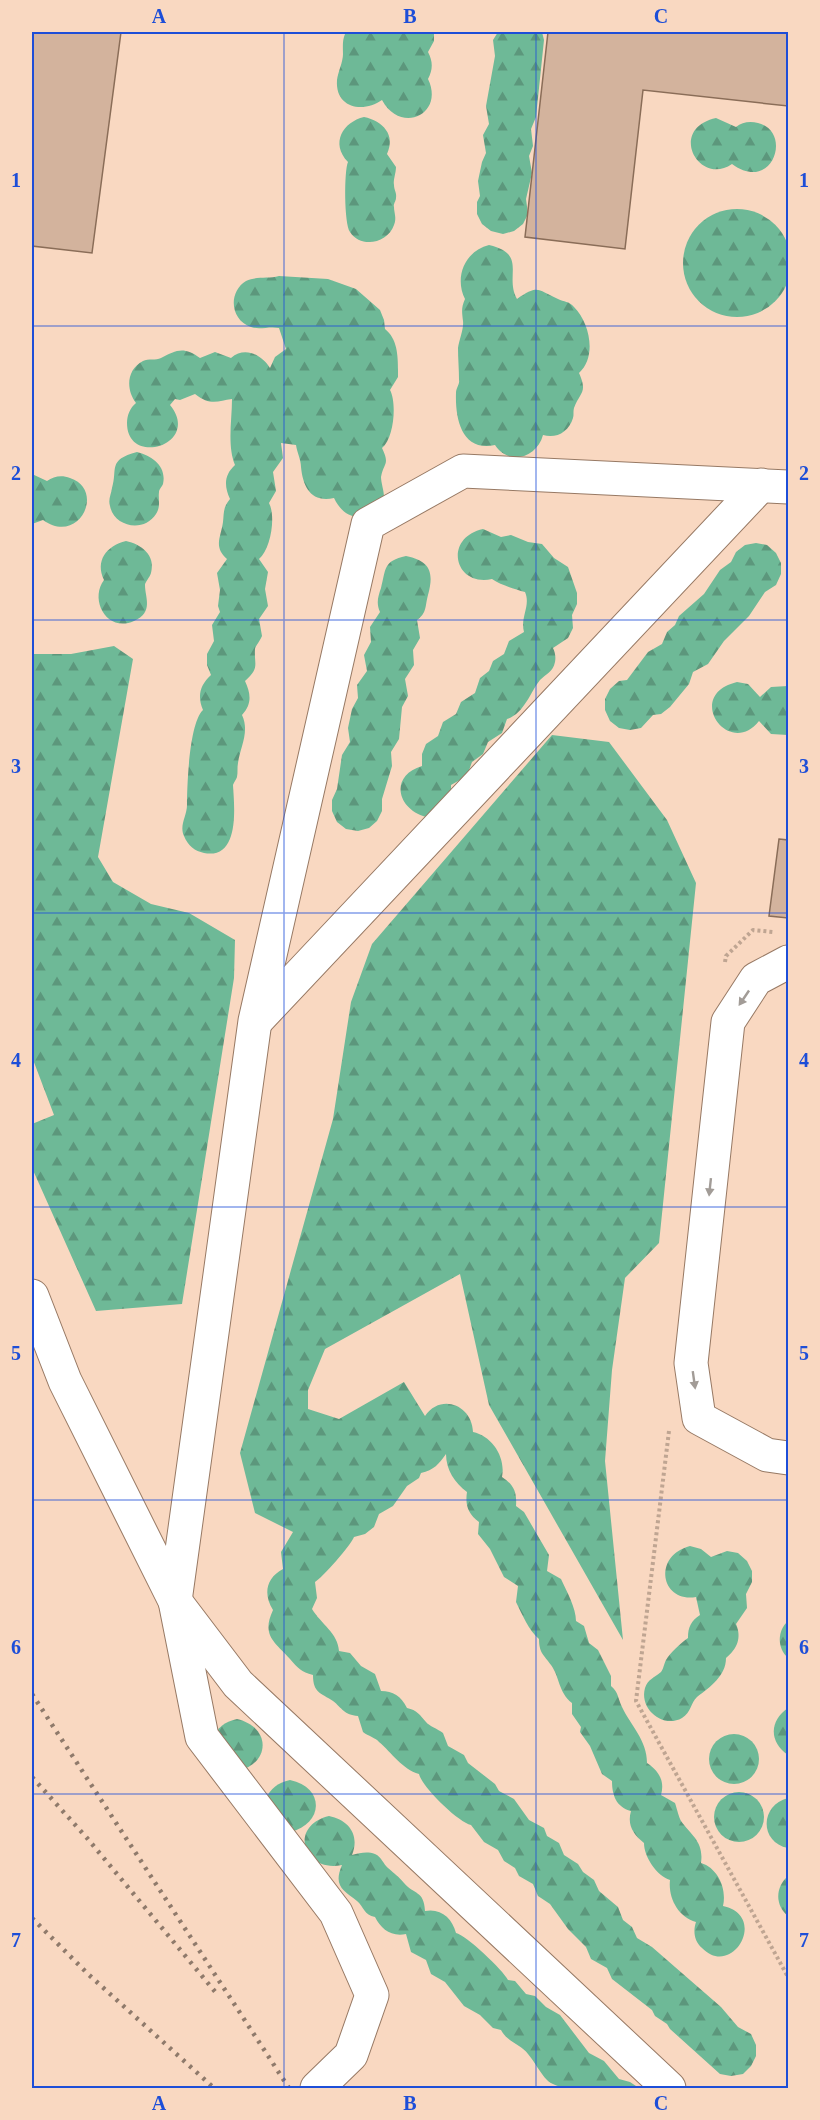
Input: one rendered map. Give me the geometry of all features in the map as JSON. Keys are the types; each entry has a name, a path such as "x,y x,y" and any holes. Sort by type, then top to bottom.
{"lane":[{"path":"317,2088 351,2055 372,1995 336,1913 202,1737 175,1601 255,1021 368,524 463,471 775,486"},
{"path":"255,1021 775,486"},
{"path":"789,962 756,979 728,1022 691,1363 699,1418 767,1455 789,1458"},
{"path":"32,1296 64,1381 175,1601 238,1684 669,2088"}],"green space":[{"path":"346,32 434,32 434,41 428,52 432,62 428,79 432,91 431,102 426,110 418,116 409,118 390,111 382,100 359,107 346,102 338,90 337,80"},
{"path":"498,32 542,32 544,40 536,117 531,129 533,146 529,156 532,173 526,199 528,214 523,224 514,231 503,234 491,231 482,224 477,214 477,202 480,196 478,181 486,153 483,135 489,124 486,106 495,56 493,40"},
{"path":"364,117 377,122 386,130 390,141 387,154 396,167 394,225 386,236 374,242 361,241 350,232 348,227 345,197 348,162 340,148 341,134 345,128 350,123"},
{"path":"716,118 736,127 752,122 769,128 776,147 774,158 758,171 746,171 732,164 720,169 709,168 700,162 693,154 691,143 693,133 701,124"},
{"path":"737,209 758,213 775,225 787,242 791,263 787,284 775,301 758,313 737,317 716,313 699,301 687,284 683,263 687,242 699,225 716,213"},
{"path":"489,245 501,249 512,260 514,290 517,299 530,291 538,290 570,304 580,314 589,340 588,358 579,373 583,389 574,408 571,423 565,431 557,435 543,435 540,443 529,454 515,457 501,452 495,445 484,446 468,438 459,423 457,413 458,348 463,327 462,310 465,299 461,274 468,259 481,248"},
{"path":"279,276 328,279 356,289 380,310 385,329 393,339 397,351 398,364 398,377 390,390 393,403 392,429 382,448 386,461 381,477 384,497 359,518 347,514 334,498 319,498 310,492 304,481 296,445 281,443 283,458 273,472 276,491 269,503 272,516 271,532 267,548 259,559 268,572 265,589 268,606 259,619 262,636 255,649 254,669 245,681 250,699 242,715 245,733 237,777 233,785 233,829 230,840 224,848 216,853 204,853 190,845 182,828 187,809 188,770 192,741 198,717 203,710 200,700 201,691 211,675 207,665 207,654 214,641 212,625 220,612 217,573 227,559 220,550 219,542 224,510 230,499 226,481 235,465 231,441 232,399 210,401 195,394 180,400 175,399 170,405 177,419 177,431 170,440 160,446 138,445 130,437 127,423 131,409 136,403 130,392 129,380 133,370 143,361 159,359 180,350 200,358 215,352 231,358 236,354 247,352 258,356 270,368 275,357 286,349 279,328 254,328 244,323 235,312 234,299 240,286 246,281"},
{"path":"137,452 153,459 163,472 164,478 159,491 159,506 156,514 144,524 130,525 117,519 109,501 117,462"},
{"path":"32,474 47,481 55,477 67,477 81,484 86,493 87,503 84,513 77,521 67,526 56,526 43,520 32,524"},
{"path":"483,529 501,537 511,535 528,542 542,544 554,558 568,567 577,593 577,604 572,615 573,628 568,638 553,648 555,662 553,668 540,680 523,707 507,719 502,733 488,742 483,754 472,762 467,776 451,785 451,797 426,817 408,807 403,800 401,784 412,771 422,766 422,754 426,744 438,736 443,722 456,714 461,702 475,693 480,678 489,671 493,661 504,654 509,641 524,632 523,621 527,602 525,592 492,579 479,580 469,576 462,569 458,560 458,551 462,542 470,534"},
{"path":"126,541 146,551 152,567 145,585 146,609 140,617 124,624 109,619 103,612 99,597 104,580 101,567 104,555 119,543"},
{"path":"756,543 767,545 776,553 781,563 781,574 776,585 765,592 749,616 724,641 708,664 693,672 689,684 670,707 661,714 653,715 641,728 630,730 619,728 610,721 605,710 605,699 610,689 619,681 627,680 648,652 662,644 667,632 675,625 679,616 704,594 720,570 731,562 736,552 745,545"},
{"path":"406,556 426,565 431,580 423,615 417,620 420,638 413,650 414,665 405,679 408,696 402,707 399,739 391,752 392,766 382,799 382,811 377,821 369,828 358,831 346,829 337,822 332,811 332,800 337,789 342,755 350,742 348,728 352,709 358,698 357,685 367,671 364,655 371,642 370,627 380,612 378,600 385,571 393,560"},
{"path":"114,646 133,659 98,857 113,882 151,904 189,913 235,940 234,978 182,1304 96,1311 32,1168 32,1124 54,1115 32,1057 32,654 71,654"},
{"path":"737,682 748,684 760,697 771,687 788,686 788,735 771,734 759,721 747,731 735,733 725,729 716,721 712,710 713,699 721,689"},
{"path":"552,735 609,742 667,820 696,883 659,1243 625,1278 612,1370 605,1461 623,1640 489,1405 460,1274 325,1349 308,1390 308,1409 339,1419 404,1382 425,1416 439,1405 455,1405 467,1415 473,1432 486,1438 496,1448 502,1462 502,1477 514,1489 516,1506 524,1512 549,1555 547,1571 561,1579 573,1605 576,1621 584,1626 589,1643 598,1650 611,1676 611,1686 641,1740 647,1763 660,1777 661,1795 675,1803 681,1821 699,1844 701,1863 712,1869 720,1880 724,1893 723,1906 737,1912 743,1921 744,1932 741,1942 734,1951 724,1956 713,1956 702,1948 694,1932 696,1922 679,1911 673,1900 670,1880 660,1874 649,1860 644,1843 632,1829 631,1811 622,1807 616,1800 612,1781 602,1774 590,1746 580,1732 581,1727 572,1714 572,1703 564,1694 554,1670 541,1651 539,1639 529,1627 516,1602 518,1586 504,1577 490,1549 478,1534 479,1522 468,1509 467,1492 452,1476 446,1454 436,1466 421,1473 419,1478 407,1486 393,1506 379,1514 374,1527 365,1534 354,1537 336,1561 315,1582 317,1598 312,1609 336,1639 339,1651 350,1653 361,1666 375,1674 381,1691 393,1693 399,1697 407,1708 416,1711 427,1723 443,1733 448,1746 464,1755 468,1763 495,1784 499,1791 514,1799 529,1820 544,1828 547,1836 559,1843 564,1855 578,1864 583,1872 594,1880 599,1891 618,1907 623,1920 632,1927 637,1938 652,1947 721,2007 738,2027 751,2034 756,2045 756,2056 751,2066 743,2074 731,2076 720,2074 667,2024 655,2016 652,2010 612,1979 607,1968 591,1959 586,1947 568,1929 550,1904 538,1896 533,1884 519,1876 515,1868 504,1861 498,1850 484,1842 471,1825 458,1818 441,1803 419,1774 407,1768 378,1741 363,1732 358,1716 346,1713 333,1701 318,1692 314,1686 313,1675 300,1669 271,1638 268,1626 273,1610 268,1598 268,1587 273,1577 283,1569 281,1552 293,1532 255,1513 240,1453 333,1119 351,1002 372,944"},
{"path":"690,1546 701,1549 711,1557 727,1551 738,1553 747,1561 752,1571 752,1582 746,1594 747,1608 736,1624 739,1634 737,1643 726,1658 720,1676 695,1699 685,1716 675,1721 667,1721 660,1719 649,1710 644,1696 645,1688 662,1671 670,1654 688,1638 691,1625 700,1615 696,1597 684,1597 675,1593 666,1578 666,1568 670,1559 678,1551"},
{"path":"788,1621 788,1658 780,1645 780,1634"},
{"path":"788,1708 788,1755 777,1744 774,1732 777,1719"},
{"path":"237,1719 256,1729 263,1745 257,1761 238,1771 212,1739 222,1726"},
{"path":"729,1734 739,1734 752,1741 759,1754 759,1764 752,1777 739,1784 729,1784 720,1780 713,1773 709,1764 709,1754 713,1745 720,1738"},
{"path":"290,1780 310,1790 316,1806 309,1821 301,1828 290,1832 265,1800 275,1787"},
{"path":"734,1792 744,1792 757,1799 764,1812 764,1822 757,1835 744,1842 734,1842 725,1838 718,1831 714,1822 714,1812 718,1803 725,1796"},
{"path":"788,1798 788,1848 772,1839 767,1823 772,1808"},
{"path":"329,1816 342,1821 354,1835 352,1855 366,1852 377,1855 408,1887 421,1896 425,1911 436,1911 445,1915 452,1923 456,1933 484,1954 508,1980 515,1981 526,1994 535,1996 546,2007 560,2015 589,2053 604,2061 619,2079 639,2088 565,2088 547,2080 525,2051 501,2030 493,2028 480,2015 464,2006 445,1982 431,1974 426,1960 411,1952 406,1934 387,1931 375,1917 366,1913 357,1901 341,1887 339,1872 342,1865 329,1866 310,1856 305,1838 308,1829 316,1821"},
{"path":"788,1876 788,1916 781,1907 778,1896 781,1885"}],"building":[{"path":"32,32 121,32 92,253 32,246"},
{"path":"548,32 788,32 788,106 643,90 625,249 525,237"},
{"path":"779,839 788,840 788,918 769,916"}],"railway":[{"path":"32,1694 289,2088"},
{"path":"32,1777 87,1838 217,1994"},
{"path":"32,1918 88,1974 214,2088"}]}
